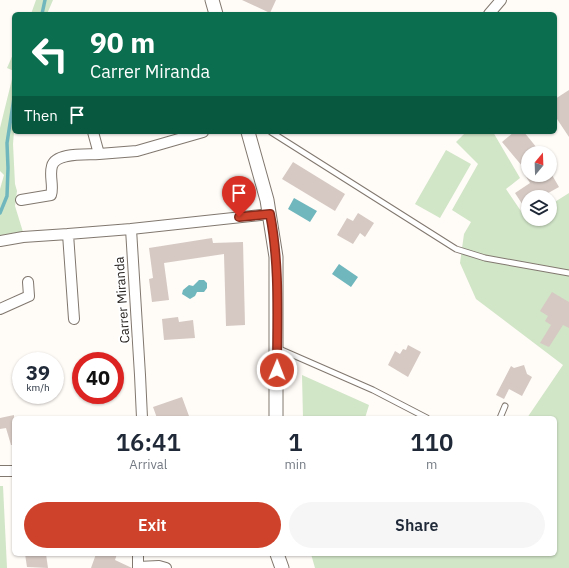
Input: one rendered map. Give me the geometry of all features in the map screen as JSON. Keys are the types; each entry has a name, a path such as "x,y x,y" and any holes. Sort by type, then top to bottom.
{"street":[{"path":"212,0 215,12"},
{"path":"491,12 501,0"},
{"path":"94,134 99,154"},
{"path":"21,200 51,195 52,166 56,160 62,156 138,151 196,134"},
{"path":"249,134 270,214 275,243 277,270 276,416"},
{"path":"0,241 23,237 131,229 270,214"},
{"name":"Carrer Miranda","path":"131,229 142,416"},
{"path":"68,234 74,319"},
{"path":"0,309 29,296 28,282"},
{"path":"0,471 12,471"},
{"path":"138,556 138,567 159,566 166,568"},
{"path":"278,556 282,568"}],"lane":[{"path":"274,134 456,249 485,258 569,273"},
{"path":"277,348 373,390 422,416"},
{"path":"501,416 506,406"}],"green space":[{"path":"36,0 53,0 48,12 32,12"},
{"path":"12,57 12,70 7,68"},
{"path":"12,79 12,134 14,134 15,184 17,191 15,206 23,232 0,236 0,189 4,175 0,171 0,128"},
{"path":"464,134 494,134 520,178 506,189 521,211 521,226 557,226 557,201 569,193 569,568 315,568 312,556 557,556 557,416 528,416 563,365 476,299 460,263 464,234 471,222 452,210 478,164 456,142"},
{"path":"446,150 471,164 440,218 415,204"},
{"path":"302,375 369,405 366,416 303,416"},
{"path":"0,486 3,486 7,568 0,568"}],"water":[{"path":"294,198 317,211 310,222 288,209"},
{"path":"339,264 358,277 351,287 332,274"},
{"path":"199,280 204,280 207,283 207,288 204,292 197,292 195,296 190,299 182,294 183,290 189,285 193,286"}],"building":[{"path":"242,0 276,0 270,12"},
{"path":"569,90 569,137 557,119 557,98"},
{"path":"512,134 526,134 535,146 521,146 521,165 502,142"},
{"path":"293,162 345,194 335,211 282,179"},
{"path":"556,182 559,187 554,190 521,190 521,202 515,193 530,183"},
{"path":"358,213 374,223 365,237 360,233 353,244 337,235 347,218 353,221"},
{"path":"212,238 213,243 243,242 245,325 226,326 224,254 164,263 169,300 152,302 149,279 153,278 149,248"},
{"path":"552,292 569,302 569,328 563,325 549,347 540,343 551,325 545,321 548,316 540,311"},
{"path":"178,317 179,322 193,320 195,338 164,340 162,319"},
{"path":"408,345 421,352 408,377 388,365 395,351 400,354 403,349 406,350"},
{"path":"524,365 527,374 532,377 522,396 509,389 504,399 496,395 511,366 514,368"},
{"path":"182,397 189,416 156,416 153,407"},
{"path":"14,415 12,416 12,445 6,428 0,429 0,418"},
{"path":"25,556 46,556 48,568 27,567"},
{"path":"95,556 116,556 115,560 132,568 91,568"}],"waterway":[{"path":"42,12 45,0"},
{"path":"0,213 7,196 7,143 12,111"}],"route":[{"path":"239,217 270,214 275,243 277,270 277,370"}]}
